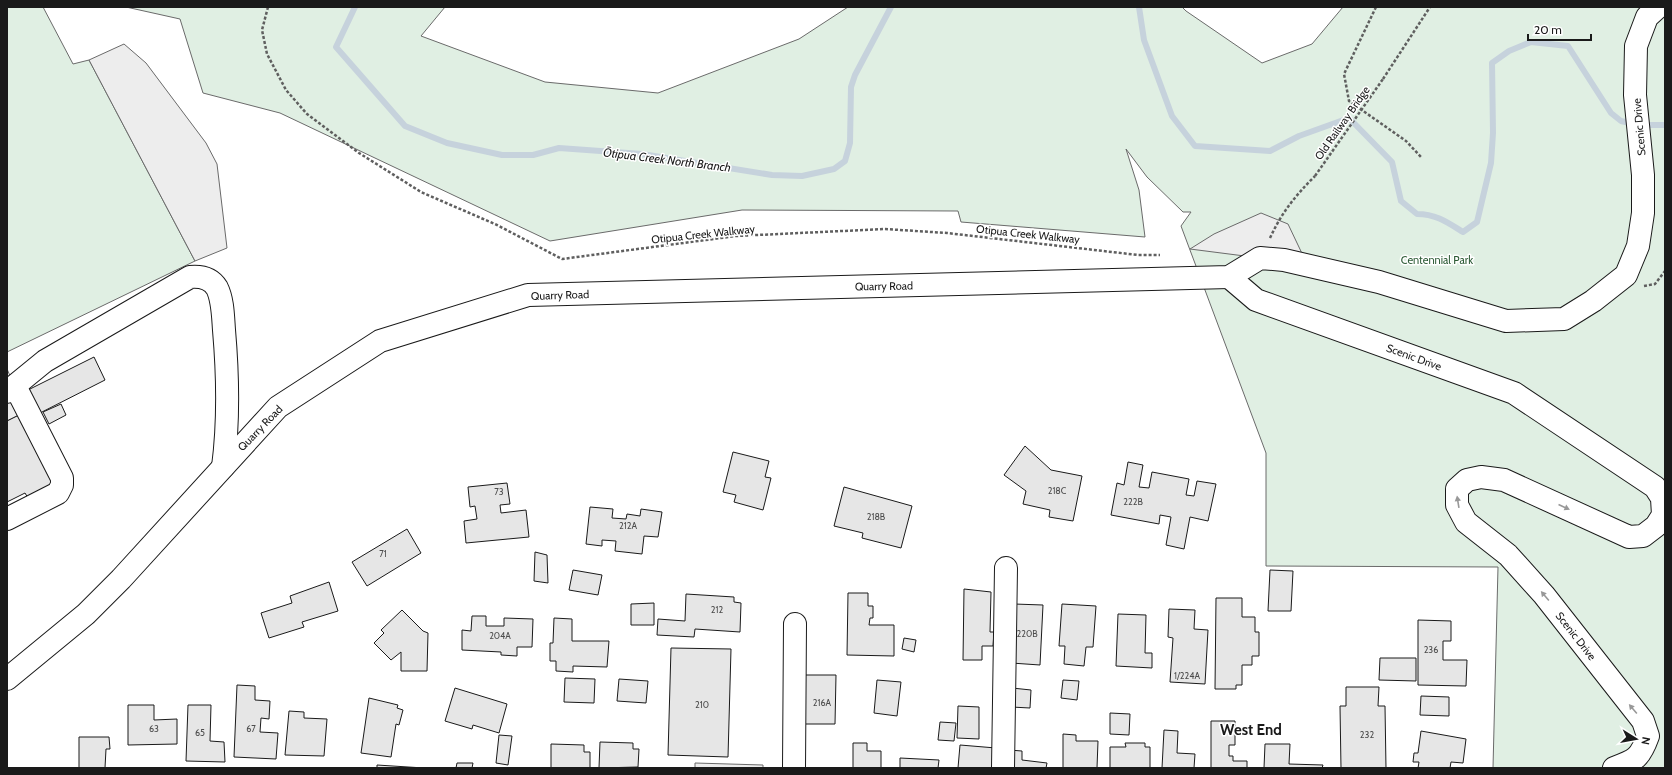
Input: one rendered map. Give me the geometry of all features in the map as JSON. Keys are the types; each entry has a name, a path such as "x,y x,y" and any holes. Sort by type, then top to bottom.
{"street":[{"name":"Scenic Drive","path":"1260,258 1307,264 1379,282 1506,321 1564,319 1593,301 1626,275 1638,246 1643,213 1643,175 1635,95 1636,46 1647,18 1658,7"},
{"path":"1229,277 1260,258"},
{"path":"7,519 58,493 62,485 62,478 11,389 45,361 190,278 200,276 209,280 216,287 220,298 227,369 228,416 223,467"},
{"name":"Scenic Drive","path":"1229,277 1256,300 1514,393 1655,487 1662,498 1663,515 1656,526 1643,536 1629,537 1504,480 1481,477 1467,480 1457,489 1457,505 1466,522 1508,555 1544,594 1643,721 1648,736 1643,749 1633,761 1614,768"},
{"name":"Quarry Road","path":"7,680 96,604 151,547 278,407 380,341 528,295 1229,277"},
{"path":"1003,768 1006,568"},
{"path":"794,768 796,624"}],"path":[{"name":"Otipua Creek Walkway","path":"268,7 262,30 267,54 286,90 307,114 359,153 421,192 497,225 562,259 736,236 885,229 947,234 1138,255 1161,255"},
{"path":"1376,7 1344,74 1349,101 1406,141 1422,158"},
{"name":"Old Railway Bridge","path":"1260,258 1278,221 1296,194 1315,176 1383,79 1430,7"}],"green space":[{"path":"7,7 43,7 73,64 89,60 195,261 7,352"},
{"name":"Centennial Park","path":"126,7 445,7 421,36 545,82 658,93 799,39 848,7 1182,7 1262,63 1312,44 1343,7 1665,7 1665,768 1493,768 1498,567 1266,566 1266,453 1181,226 1191,212 1183,212 1147,177 1126,149 1139,190 1145,237 961,222 958,211 742,210 550,241 280,113 203,93 180,19"}],"shaded area":[{"path":"124,44 146,63 206,143 217,164 227,248 195,261 89,60"},
{"path":"1261,213 1288,224 1307,264 1190,249 1214,234"},
{"path":"7,369 21,414 7,421"},
{"path":"695,763 763,765 763,768 695,768"}],"building":[{"path":"94,357 105,380 40,413 28,390"},
{"path":"61,404 66,415 49,424 43,412"},
{"path":"21,414 56,484 28,498 25,493 7,502 7,421"},
{"path":"1025,446 1051,470 1082,476 1073,521 1049,517 1050,510 1023,504 1026,491 1004,475"},
{"path":"733,452 769,461 765,477 771,478 763,510 734,502 736,495 723,492"},
{"path":"1128,462 1143,465 1139,487 1149,488 1152,472 1189,479 1186,495 1194,496 1197,481 1216,484 1208,521 1190,517 1184,549 1166,545 1171,517 1160,515 1159,524 1111,515 1117,483 1124,485"},
{"path":"507,483 510,504 500,505 501,513 526,510 529,537 466,543 464,521 477,519 475,506 470,507 468,487"},
{"path":"844,487 912,506 901,548 862,538 863,533 834,526"},
{"path":"590,507 613,509 612,518 626,519 627,514 640,516 641,509 662,512 658,537 644,536 642,554 615,551 616,541 602,540 602,546 586,544"},
{"path":"407,529 421,553 367,586 352,562"},
{"path":"535,552 547,555 548,583 534,581"},
{"path":"573,570 602,575 598,595 569,590"},
{"path":"1270,570 1293,571 1291,611 1268,611"},
{"path":"329,582 338,611 302,622 304,627 269,638 261,613 292,603 290,596"},
{"path":"964,589 991,592 990,632 994,632 993,646 982,646 982,660 963,660"},
{"path":"848,593 868,593 868,606 873,606 873,618 870,618 869,625 894,625 894,656 847,655"},
{"path":"686,594 734,597 734,602 741,603 740,632 695,629 694,637 657,635 658,619 685,621"},
{"path":"1216,598 1242,598 1242,617 1255,617 1255,632 1259,632 1259,656 1252,656 1252,665 1242,665 1242,685 1236,685 1236,689 1215,689"},
{"path":"654,603 654,625 631,625 631,604"},
{"path":"1014,604 1043,605 1040,665 1011,663"},
{"path":"1062,604 1096,606 1093,647 1086,647 1084,666 1064,664 1065,646 1059,646"},
{"path":"1169,609 1195,610 1194,629 1208,630 1205,684 1170,682 1173,638 1168,637"},
{"path":"402,610 423,631 428,633 427,671 401,671 401,652 391,660 374,643 384,633 381,630"},
{"path":"1118,614 1146,615 1145,653 1152,653 1152,668 1116,666"},
{"path":"472,616 486,616 486,626 504,626 504,618 533,619 532,647 517,647 517,656 501,655 501,652 462,650 462,630 471,631"},
{"path":"554,618 572,619 572,641 609,641 607,667 573,666 573,672 556,671 556,661 550,661 550,643 553,643"},
{"path":"1418,620 1451,621 1451,641 1443,641 1443,660 1467,660 1466,686 1418,685"},
{"path":"904,638 916,640 914,652 902,649"},
{"path":"671,648 731,649 728,757 668,755"},
{"path":"1380,658 1416,658 1416,681 1379,680"},
{"path":"803,675 836,675 835,724 803,724"},
{"path":"565,678 595,679 594,703 564,702"},
{"path":"619,679 648,681 646,703 617,701"},
{"path":"877,680 901,682 897,716 874,713"},
{"path":"1063,680 1079,681 1077,700 1061,698"},
{"path":"237,685 255,686 255,700 270,701 269,719 261,718 260,732 278,733 276,759 234,757"},
{"path":"1346,687 1379,687 1378,706 1385,706 1386,768 1341,768 1340,706 1346,706"},
{"path":"455,688 507,704 499,733 473,725 472,729 445,721"},
{"path":"1012,688 1031,690 1030,708 1011,707"},
{"path":"1421,696 1449,697 1449,716 1420,715"},
{"path":"369,698 398,705 397,708 403,710 399,725 396,724 391,757 361,753"},
{"path":"128,705 154,705 154,720 177,719 177,744 128,745"},
{"path":"188,705 211,705 210,741 224,742 225,762 186,761"},
{"path":"958,706 979,707 979,739 957,738"},
{"path":"289,711 304,712 304,718 327,719 324,756 285,755"},
{"path":"1110,713 1130,714 1129,735 1110,734"},
{"path":"1211,721 1235,721 1235,745 1229,745 1229,756 1233,756 1233,761 1247,761 1247,768 1211,768"},
{"path":"940,722 956,723 954,741 938,740"},
{"path":"1164,730 1178,731 1177,753 1195,754 1194,768 1162,768"},
{"path":"1421,731 1466,739 1463,763 1451,762 1450,768 1418,768 1419,762 1413,762 1414,753 1418,753"},
{"path":"1063,734 1076,735 1076,741 1098,741 1097,768 1063,768"},
{"path":"499,735 512,736 508,765 496,763"},
{"path":"79,737 109,737 110,749 106,749 105,768 79,768"},
{"path":"600,742 633,743 633,749 639,749 638,767 599,768"},
{"path":"853,743 867,743 867,751 881,751 881,768 853,768"},
{"path":"1125,743 1145,743 1145,747 1150,747 1150,768 1110,768 1110,747 1126,747"},
{"path":"551,744 584,745 584,752 590,752 590,768 551,768"},
{"path":"1265,744 1290,744 1289,764 1323,765 1322,768 1264,768"},
{"path":"960,745 996,748 994,768 958,768"},
{"path":"1009,750 1022,751 1022,760 1047,763 1046,768 1008,768"},
{"path":"900,758 939,760 938,768 900,768"},
{"path":"457,763 473,763 472,768 456,768"},
{"path":"377,765 424,768 377,768"}],"waterway":[{"name":"Ōtipua Creek North Branch","path":"355,7 336,47 405,126 447,143 502,155 533,155 559,148 642,154 772,175 802,176 834,169 845,161 850,143 851,87 855,75 891,7"},
{"name":"Ōtipua Creek North Branch","path":"1139,7 1144,40 1172,116 1195,146 1270,151 1299,136 1349,118 1392,162 1401,201 1417,214 1436,217 1463,232 1477,222 1491,163 1493,133 1492,63 1509,51 1531,42 1568,46 1611,113 1621,121 1634,124"},
{"name":"Ōtipua Creek North Branch","path":"1643,125 1665,125"}],"district":[{"name":"West End","path":"1251,730"}]}
